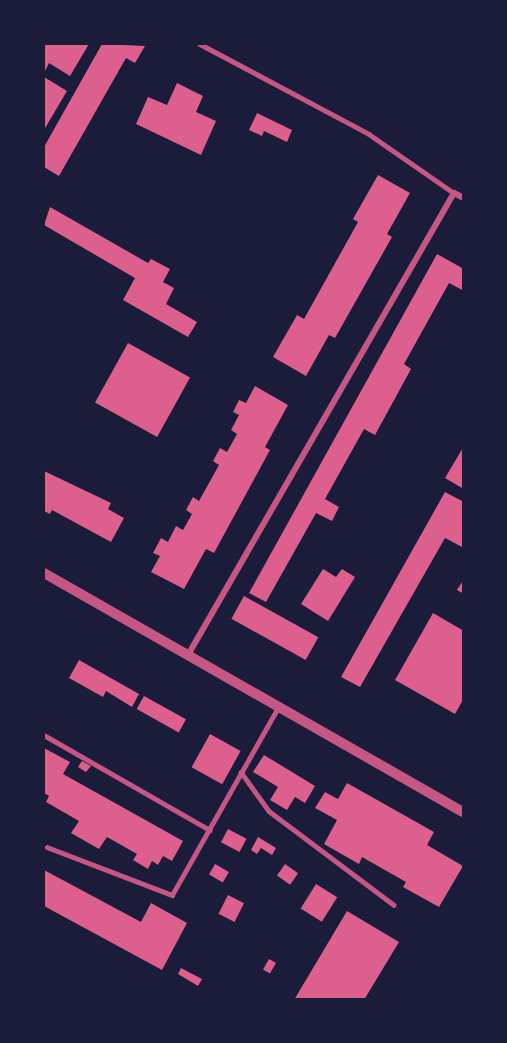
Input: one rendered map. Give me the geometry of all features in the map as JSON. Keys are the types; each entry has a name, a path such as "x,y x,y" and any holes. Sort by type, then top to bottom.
{"street":[{"path":"188,655 454,193 464,198"},
{"path":"44,573 464,813"}],"lane":[{"path":"200,44 369,134 454,193"},
{"path":"47,847 172,895 278,708"},
{"path":"44,735 210,830"},
{"path":"242,772 269,811 394,905"}],"building":[{"path":"44,44 89,44 70,76 49,63 44,73"},
{"path":"102,44 145,46 135,63 126,58 59,176 44,167 44,147"},
{"path":"44,77 67,91 44,130"},
{"path":"177,83 203,96 196,112 216,121 201,155 136,124 148,97 167,105"},
{"path":"257,113 292,130 287,142 264,131 262,136 249,130"},
{"path":"378,175 410,193 387,234 392,237 335,338 329,335 306,376 273,357 297,315 304,319 358,222 353,219"},
{"path":"50,207 148,263 151,259 170,269 163,282 174,288 166,304 197,322 188,337 123,300 135,278 44,225"},
{"path":"437,254 464,269 464,291 449,283 404,364 411,369 375,435 364,429 325,499 339,507 332,521 316,513 266,602 249,593"},
{"path":"128,343 190,377 157,437 95,402"},
{"path":"255,386 288,405 265,447 270,450 214,553 206,549 184,589 151,572 160,556 153,553 161,538 168,542 176,526 183,530 192,514 186,510 193,497 199,501 219,465 213,461 220,448 227,452 237,434 231,430 239,415 233,412 239,400 246,403"},
{"path":"464,446 464,486 462,488 445,478"},
{"path":"44,471 111,503 108,509 124,518 111,542 52,510 50,514 44,511"},
{"path":"445,492 464,502 464,548 445,538 360,687 341,677"},
{"path":"323,569 336,577 342,569 355,577 328,621 301,604"},
{"path":"464,579 464,594 457,590"},
{"path":"244,596 318,637 306,660 231,619"},
{"path":"433,613 464,631 464,698 455,714 395,680"},
{"path":"79,660 139,694 132,707 106,691 103,697 69,678"},
{"path":"144,696 186,719 179,732 137,709"},
{"path":"210,734 241,751 222,784 192,767"},
{"path":"44,748 70,762 63,774 183,841 172,861 163,856 158,865 152,861 148,869 133,860 137,854 107,837 99,849 71,833 79,821 46,802 49,796 44,793"},
{"path":"264,755 315,786 305,803 295,797 287,810 270,800 278,787 253,772"},
{"path":"82,761 91,766 86,772 78,767"},
{"path":"347,783 434,832 427,845 463,866 439,907 403,887 406,882 362,857 359,864 324,844 337,820 315,808 325,792 338,799"},
{"path":"228,829 247,839 239,852 221,842"},
{"path":"258,837 276,848 272,855 261,848 257,854 251,850"},
{"path":"215,864 229,872 223,882 209,874"},
{"path":"285,864 298,873 290,885 277,875"},
{"path":"44,870 141,922 151,903 187,923 162,970 44,906"},
{"path":"316,884 337,897 322,922 301,909"},
{"path":"228,895 244,903 235,922 218,914"},
{"path":"347,911 399,942 364,1000 294,1000"},
{"path":"269,959 276,963 270,973 263,969"},
{"path":"181,968 202,979 198,986 178,974"}]}
